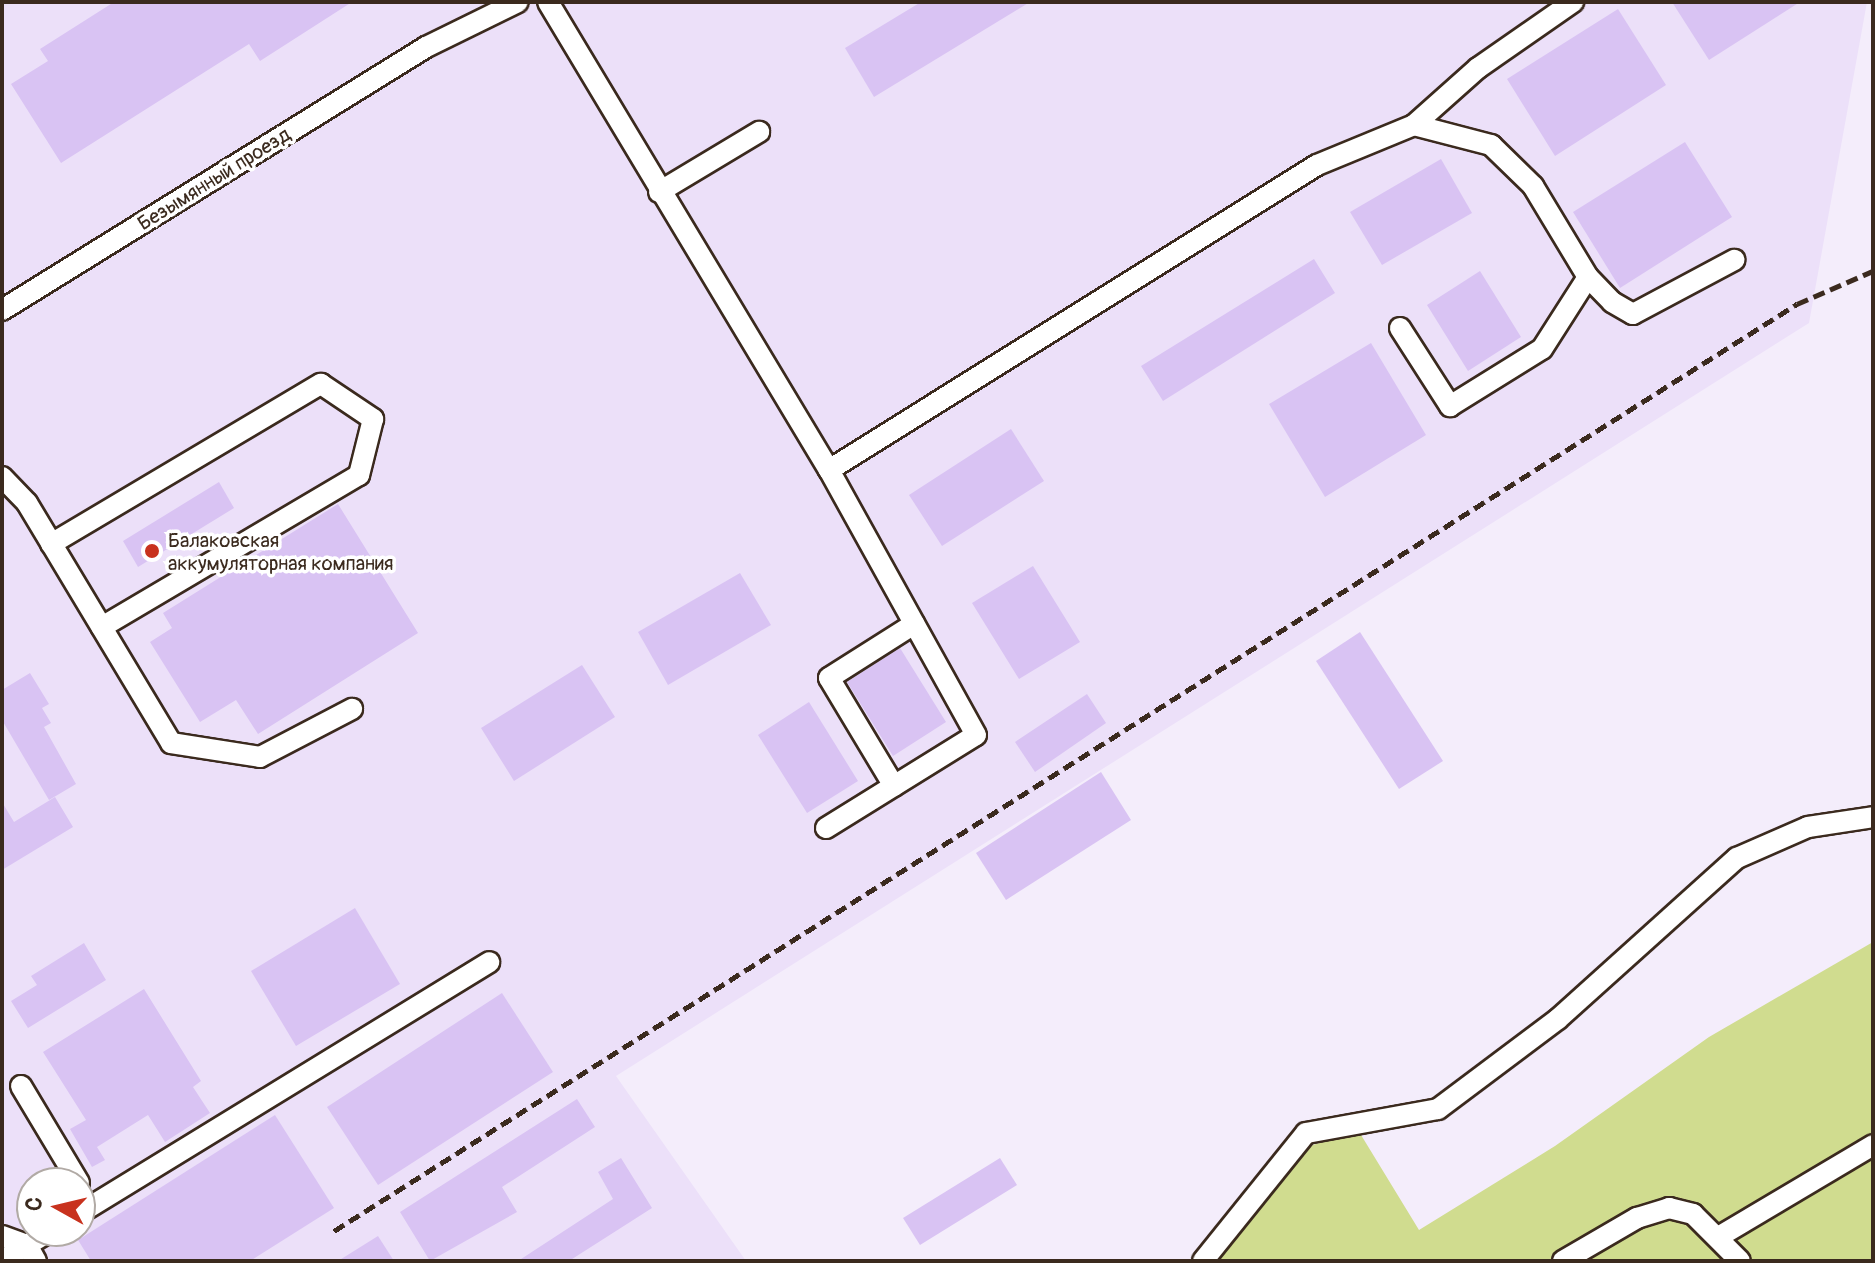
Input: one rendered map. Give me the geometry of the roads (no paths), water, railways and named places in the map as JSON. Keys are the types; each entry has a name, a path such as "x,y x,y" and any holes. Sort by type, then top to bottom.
{"street":[{"name":"Безымянный проезд","path":"2,310 426,47 518,2"},
{"path":"548,2 659,192 829,470 976,735 826,828"},
{"path":"829,470 1317,165 1414,125 1478,68 1573,2"},
{"path":"1414,125 1491,145 1533,186 1588,277 1612,302 1633,314 1734,260"},
{"path":"659,192 759,132"},
{"path":"1400,328 1450,406 1542,349 1588,277"},
{"path":"51,544 321,384 373,419 359,475 102,627"},
{"path":"2,477 27,503 171,743 260,757 352,709"},
{"path":"894,786 829,678 914,624"},
{"path":"1203,1261 1306,1133 1438,1109 1558,1019 1737,858 1808,827 1873,817"},
{"path":"96,1203 489,962"},
{"path":"21,1086 70,1167"},
{"path":"1720,1236 1873,1145"},
{"path":"1563,1261 1637,1218 1669,1208 1693,1214 1720,1236 1740,1261"},
{"path":"2,1236 32,1253"},
{"path":"2,1261 32,1253"}],"railway":[{"path":"334,1231 1797,304 1873,271"}],"place":[{"name":"Балаковская аккумуляторная компания","path":"152,551"}]}
